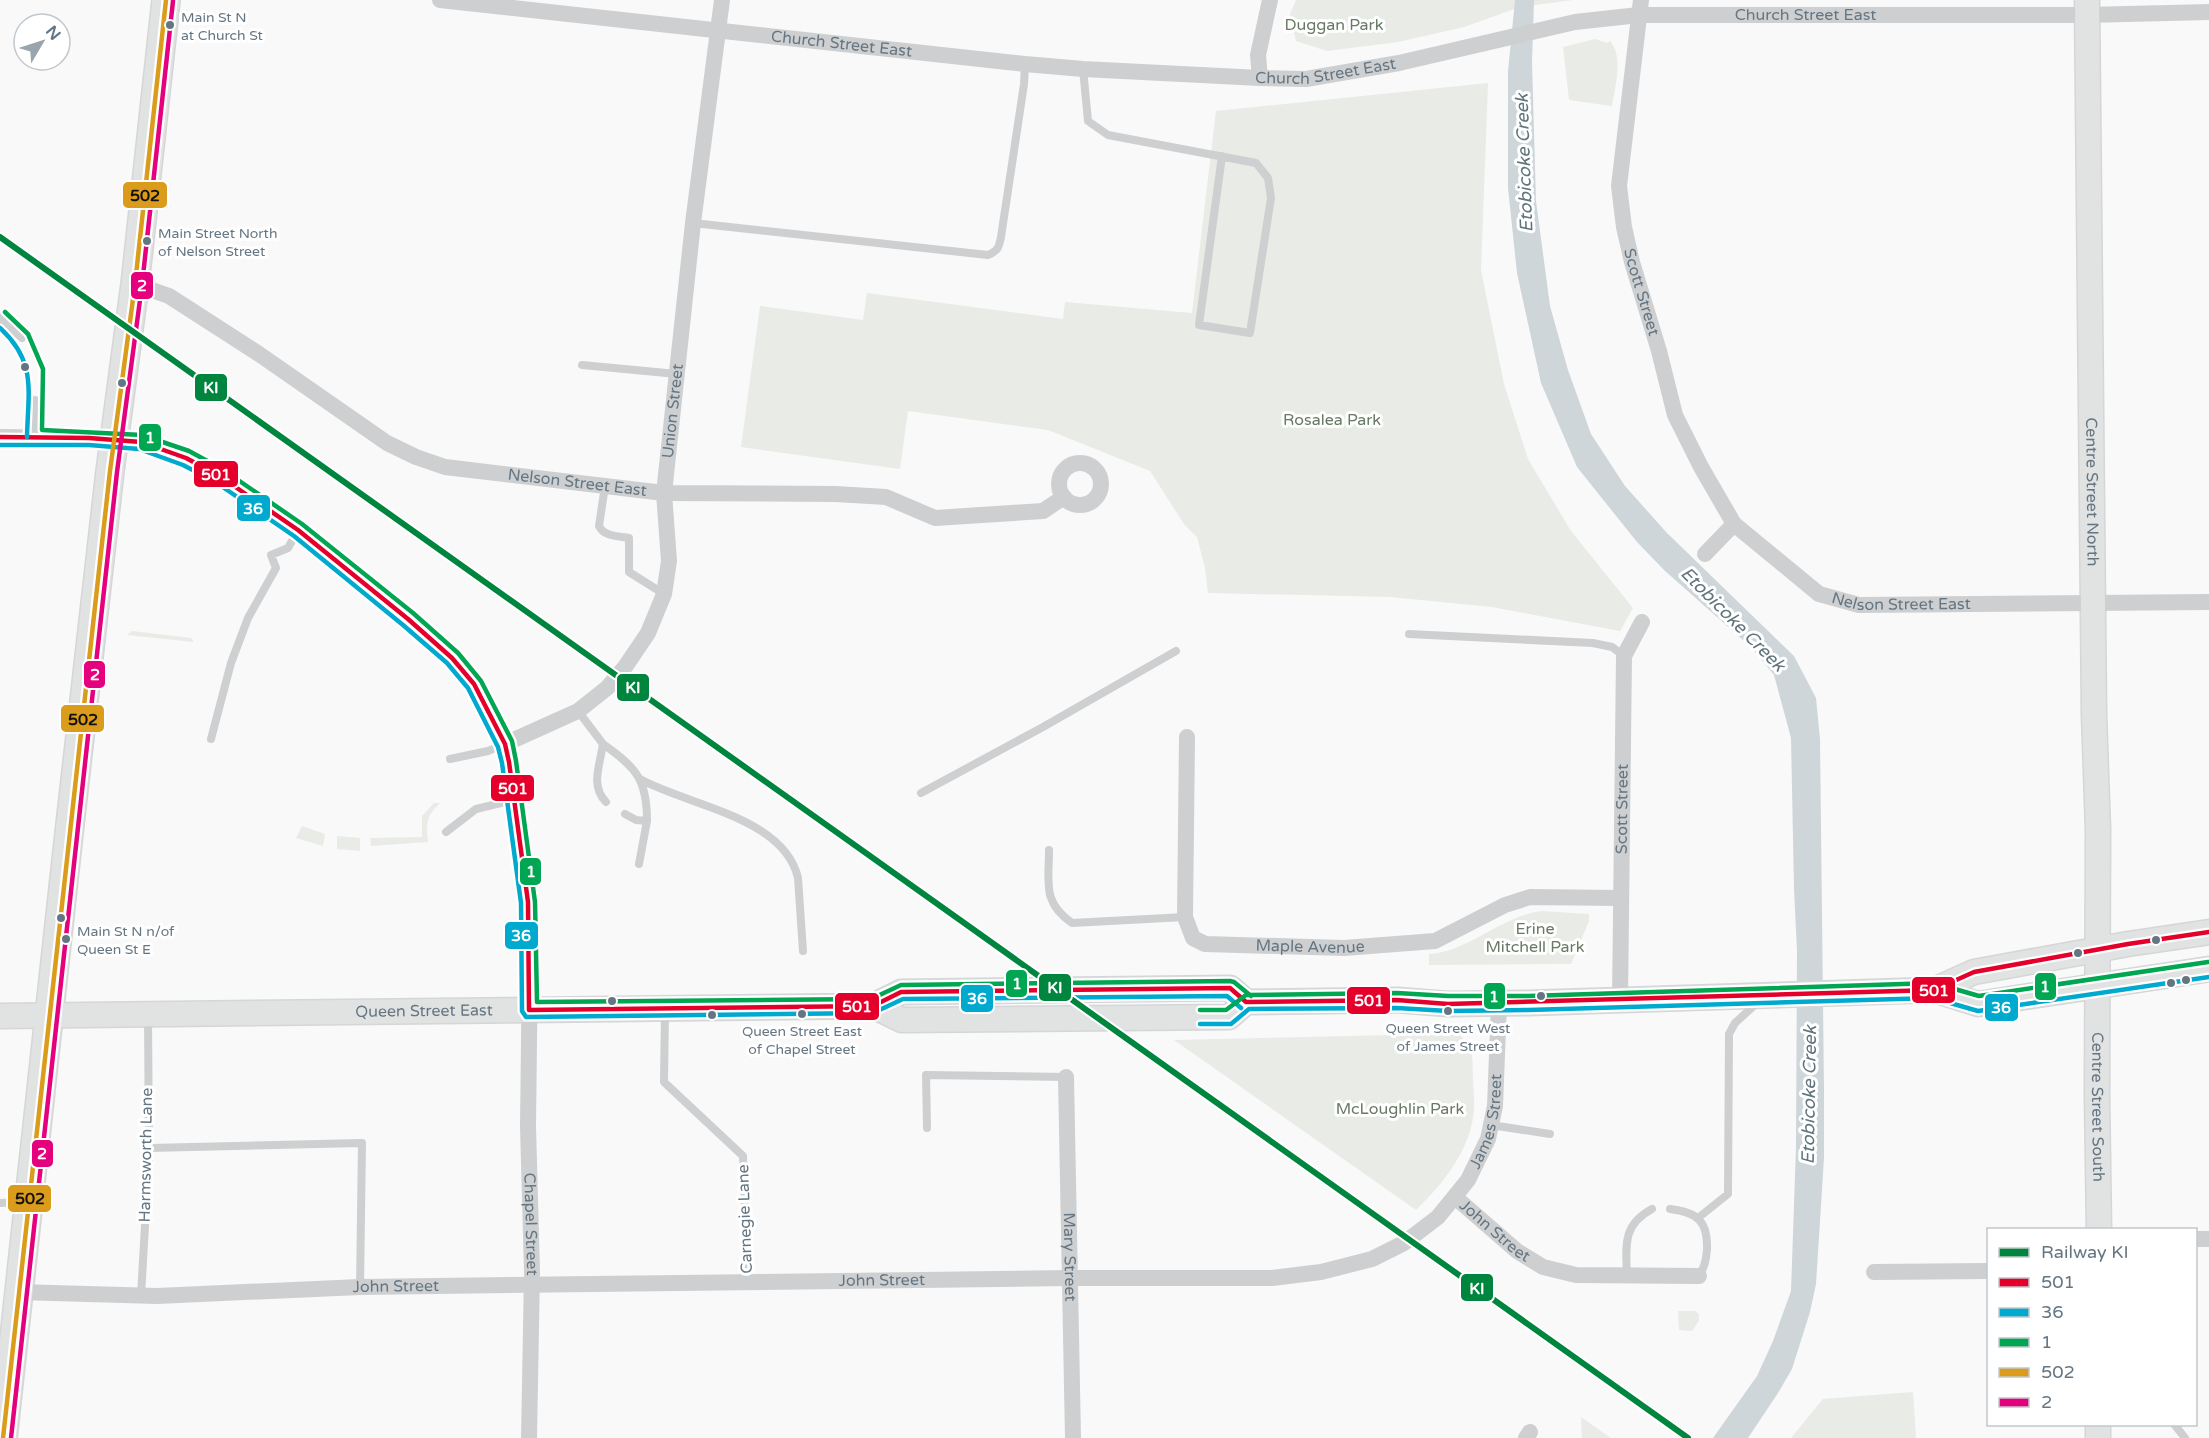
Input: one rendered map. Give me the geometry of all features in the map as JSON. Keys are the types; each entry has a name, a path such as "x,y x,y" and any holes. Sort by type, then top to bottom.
{"main road":[{"path":"3,1438 48,1016 114,440 135,284 166,0"},
{"name":"Centre Street North","path":"2087,8 2099,984"},
{"name":"Queen Street East","path":"1934,990 1974,972 2209,932"},
{"name":"Queen Street East","path":"0,1016 873,1006 902,1020 1229,1017 1246,1002 1397,1000 1448,1004 1620,1001 1934,990 1978,1004 2209,969"},
{"name":"Centre Street South","path":"2099,984 2097,1096 2099,1228"}],"street":[{"name":"Church Street East","path":"440,0 1025,64 1083,69 1306,79 1398,63 1640,7 2087,8 2209,12"},
{"name":"Union Street","path":"505,744 578,711 607,688 625,667 648,633 664,594 669,561 664,493 693,223 722,0"},
{"path":"1260,78 1258,55 1270,0"},
{"name":"Scott Street","path":"1640,7 1619,186 1624,227 1675,415 1701,467 1734,524"},
{"name":"Nelson Street East","path":"135,284 169,296 260,354 387,443 416,457 445,467 664,493 835,494 886,497 935,518 1043,512 1064,497"},
{"name":"Chapel Street","path":"0,437 141,442 186,458 218,475 298,530 408,619 452,658 474,684 505,744 528,902 530,958 528,1126 532,1286 529,1438"},
{"name":"Nelson Street East","path":"1734,524 1819,594 1859,605 2209,602"},
{"path":"1705,554 1734,524"},
{"name":"Scott Street","path":"1620,1001 1624,656 1642,622"},
{"path":"1185,917 1187,737"},
{"name":"Maple Avenue","path":"1185,917 1193,938 1205,944 1344,948 1435,941 1505,905 1530,897 1621,898"},
{"name":"James Street","path":"1456,1198 1480,1160 1491,1125 1495,1106 1499,1002"},
{"name":"Mary Street","path":"1066,1077 1073,1438"},
{"name":"John Street","path":"18,1292 141,1296 360,1287 1070,1278 1272,1278 1320,1272 1384,1254 1427,1227 1456,1198 1516,1251 1543,1268 1576,1275 1699,1276"},
{"path":"1874,1272 1987,1271"}],"lane":[{"path":"693,223 893,246 988,255 994,253 999,247 1001,237 1025,64"},
{"path":"1083,69 1088,121 1107,135 1222,156 1256,163 1268,178 1271,198 1251,333 1199,325 1222,156"},
{"path":"0,318 22,338"},
{"path":"582,365 677,374"},
{"path":"34,437 35,400"},
{"path":"605,486 599,526 601,530 629,538 629,572 664,594"},
{"path":"211,739 231,663 248,618 276,568 272,555 288,548 298,530"},
{"path":"1409,634 1593,643 1612,647 1624,656"},
{"path":"921,793 1176,651"},
{"path":"578,711 603,744 622,758 640,779 647,796 647,821 639,864"},
{"path":"450,759 488,751 505,744"},
{"path":"603,744 596,787 606,802"},
{"path":"640,779 658,789 746,822 766,832 779,843 795,867 798,878 803,951"},
{"path":"446,832 476,809 514,800"},
{"path":"625,814 636,820 647,821"},
{"path":"1049,850 1048,897 1062,916 1072,923 1185,917"},
{"path":"1698,1218 1728,1194 1729,1034 1735,1023 1766,995"},
{"name":"Carnegie Lane","path":"665,1009 664,1082 743,1156 748,1283"},
{"name":"Harmsworth Lane","path":"141,1296 149,1148 148,1014"},
{"path":"927,1128 926,1075 1066,1077"},
{"path":"1491,1125 1550,1134"},
{"path":"149,1148 362,1143 360,1287"},
{"path":"0,1203 28,1202"},
{"path":"1627,1276 1626,1239 1633,1223 1640,1215 1652,1209"},
{"path":"1670,1209 1684,1210 1698,1218 1708,1233 1706,1265 1699,1276"},
{"path":"2175,1426 2185,1438"}],"green space":[{"name":"Duggan Park","path":"1296,0 1573,0 1520,7 1464,27 1398,42 1327,51 1296,41 1290,14"},
{"path":"1595,39 1607,43 1610,41 1617,55 1612,106 1569,100 1563,47"},
{"name":"Rosalea Park","path":"1488,83 1481,270 1504,384 1528,459 1571,531 1633,608 1620,631 1492,607 1390,597 1208,593 1205,568 1197,537 1184,524 1150,471 1048,430 908,411 900,469 741,447 760,306 863,320 867,293 1063,319 1065,302 1192,313 1216,111"},
{"path":"132,631 191,638 194,642 127,635"},
{"path":"434,803 440,803 428,821 428,842 371,846 370,838 422,837 422,816"},
{"path":"302,826 325,834 323,846 296,838"},
{"path":"337,836 360,838 360,851 337,849"},
{"name":"Erine Mitchell Park","path":"1541,911 1589,914 1589,921 1571,964 1429,965 1429,954 1457,947 1511,920"},
{"name":"McLoughlin Park","path":"1460,1035 1470,1050 1472,1059 1474,1106 1472,1124 1467,1138 1454,1165 1416,1210 1174,1040"},
{"path":"1678,1311 1695,1311 1699,1314 1699,1321 1692,1331 1679,1330"},
{"path":"1913,1392 1916,1438 1791,1438 1823,1399"},
{"path":"1581,1417 1611,1438 1582,1438"}],"water":[{"name":"Etobicoke Creek","path":"1515,0 1534,0 1532,62 1536,201 1550,306 1568,370 1591,434 1625,486 1667,533 1794,656 1816,698 1820,739 1824,1158 1816,1284 1810,1312 1792,1369 1748,1438 1713,1438 1757,1376 1773,1341 1791,1291 1796,1147 1797,951 1791,738 1774,675 1752,648 1664,570 1637,542 1577,467 1541,383 1517,273 1508,188 1508,71"}],"rail line":[{"name":"KI","path":"0,237 1688,1438"}],"transit line":[{"name":"502","path":"3,1438 110,471 135,284 166,0"},
{"name":"2","path":"11,1438 117,472 142,285 173,1"},
{"name":"1","path":"5,312 28,334 43,369 42,430 142,435 189,451 222,469 302,524 413,613 458,653 481,681 512,741 516,761 535,902 537,1002 871,999 901,985 1230,981 1251,996"},
{"name":"36","path":"0,328 12,341 25,365 29,391 27,437"},
{"name":"501","path":"0,437 89,438 141,442 186,458 218,475 298,530 408,619 452,658 474,684 505,744 509,762 528,902 529,1010"},
{"name":"36","path":"0,445 89,445 139,449 183,465 214,481 294,536 447,663 468,688 498,747 502,763 521,903 522,1011 526,1017 873,1013 903,999 1227,996 1241,1008"},
{"name":"501","path":"529,1010 873,1006 901,992 1230,988 1246,1002 1397,1000 1448,1004 1934,990 1974,972 2209,932"},
{"name":"1","path":"1200,1010 1226,1010 1246,995 1397,993 1448,996 1528,996 1934,983 1979,996 2208,962"},
{"name":"36","path":"1200,1024 1231,1024 1249,1009 1528,1010 1933,998 1978,1011 2209,977"}],"place":[{"name":"Main St N at Church St","path":"170,25"},
{"name":"Main Street North of Nelson Street","path":"147,241"},
{"name":"Main St N n/of Queen St E","path":"66,939"},
{"name":"Queen Street West of James Street","path":"1448,1011"},
{"name":"Queen Street East of Chapel Street","path":"802,1014"}]}
